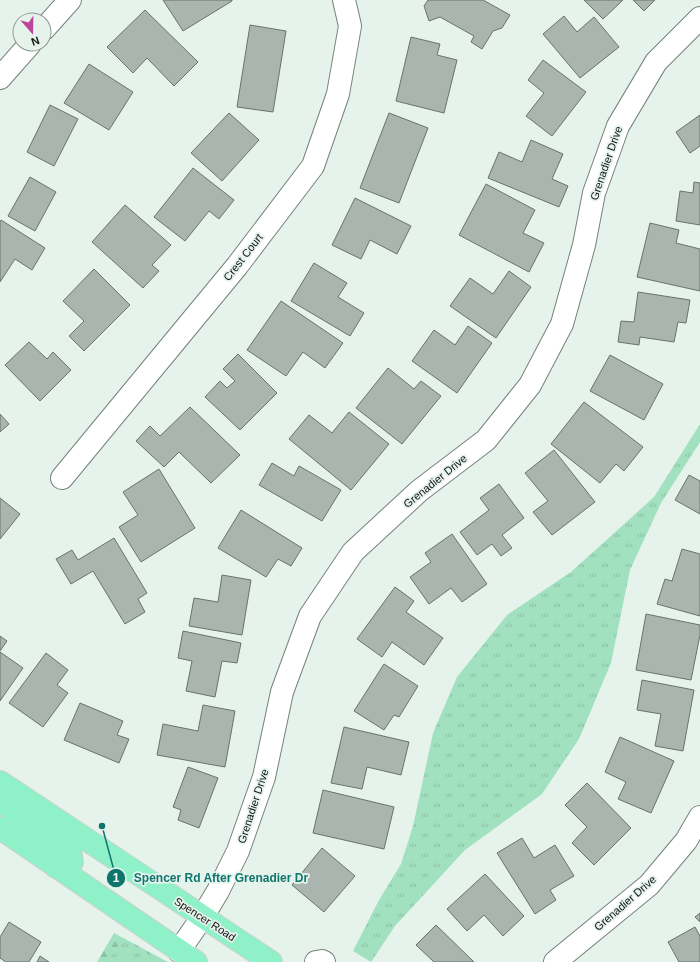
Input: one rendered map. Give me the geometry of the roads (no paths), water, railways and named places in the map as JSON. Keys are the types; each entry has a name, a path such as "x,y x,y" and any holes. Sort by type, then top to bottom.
{"main road":[{"name":"Spencer Road","path":"0,782 136,874 203,916 271,962"},
{"path":"0,801 70,850 72,862 56,867"},
{"path":"0,828 188,956"}],"street":[{"path":"52,20 70,0"},
{"name":"Crest Court","path":"62,478 237,266 313,166 338,94 350,26 344,0"},
{"name":"Grenadier Drive","path":"188,956 203,916 222,885 238,851 262,785 282,692 310,616 353,552 419,491 486,440 530,385 562,324 584,245 594,193 618,126 656,62 700,18"},
{"path":"1,76 23,52"},
{"name":"Grenadier Drive","path":"555,962 649,885 686,841 700,817"},
{"path":"316,962 324,962"}],"place":[{"name":"Spencer Rd After Grenadier Dr","path":"102,826"}]}
